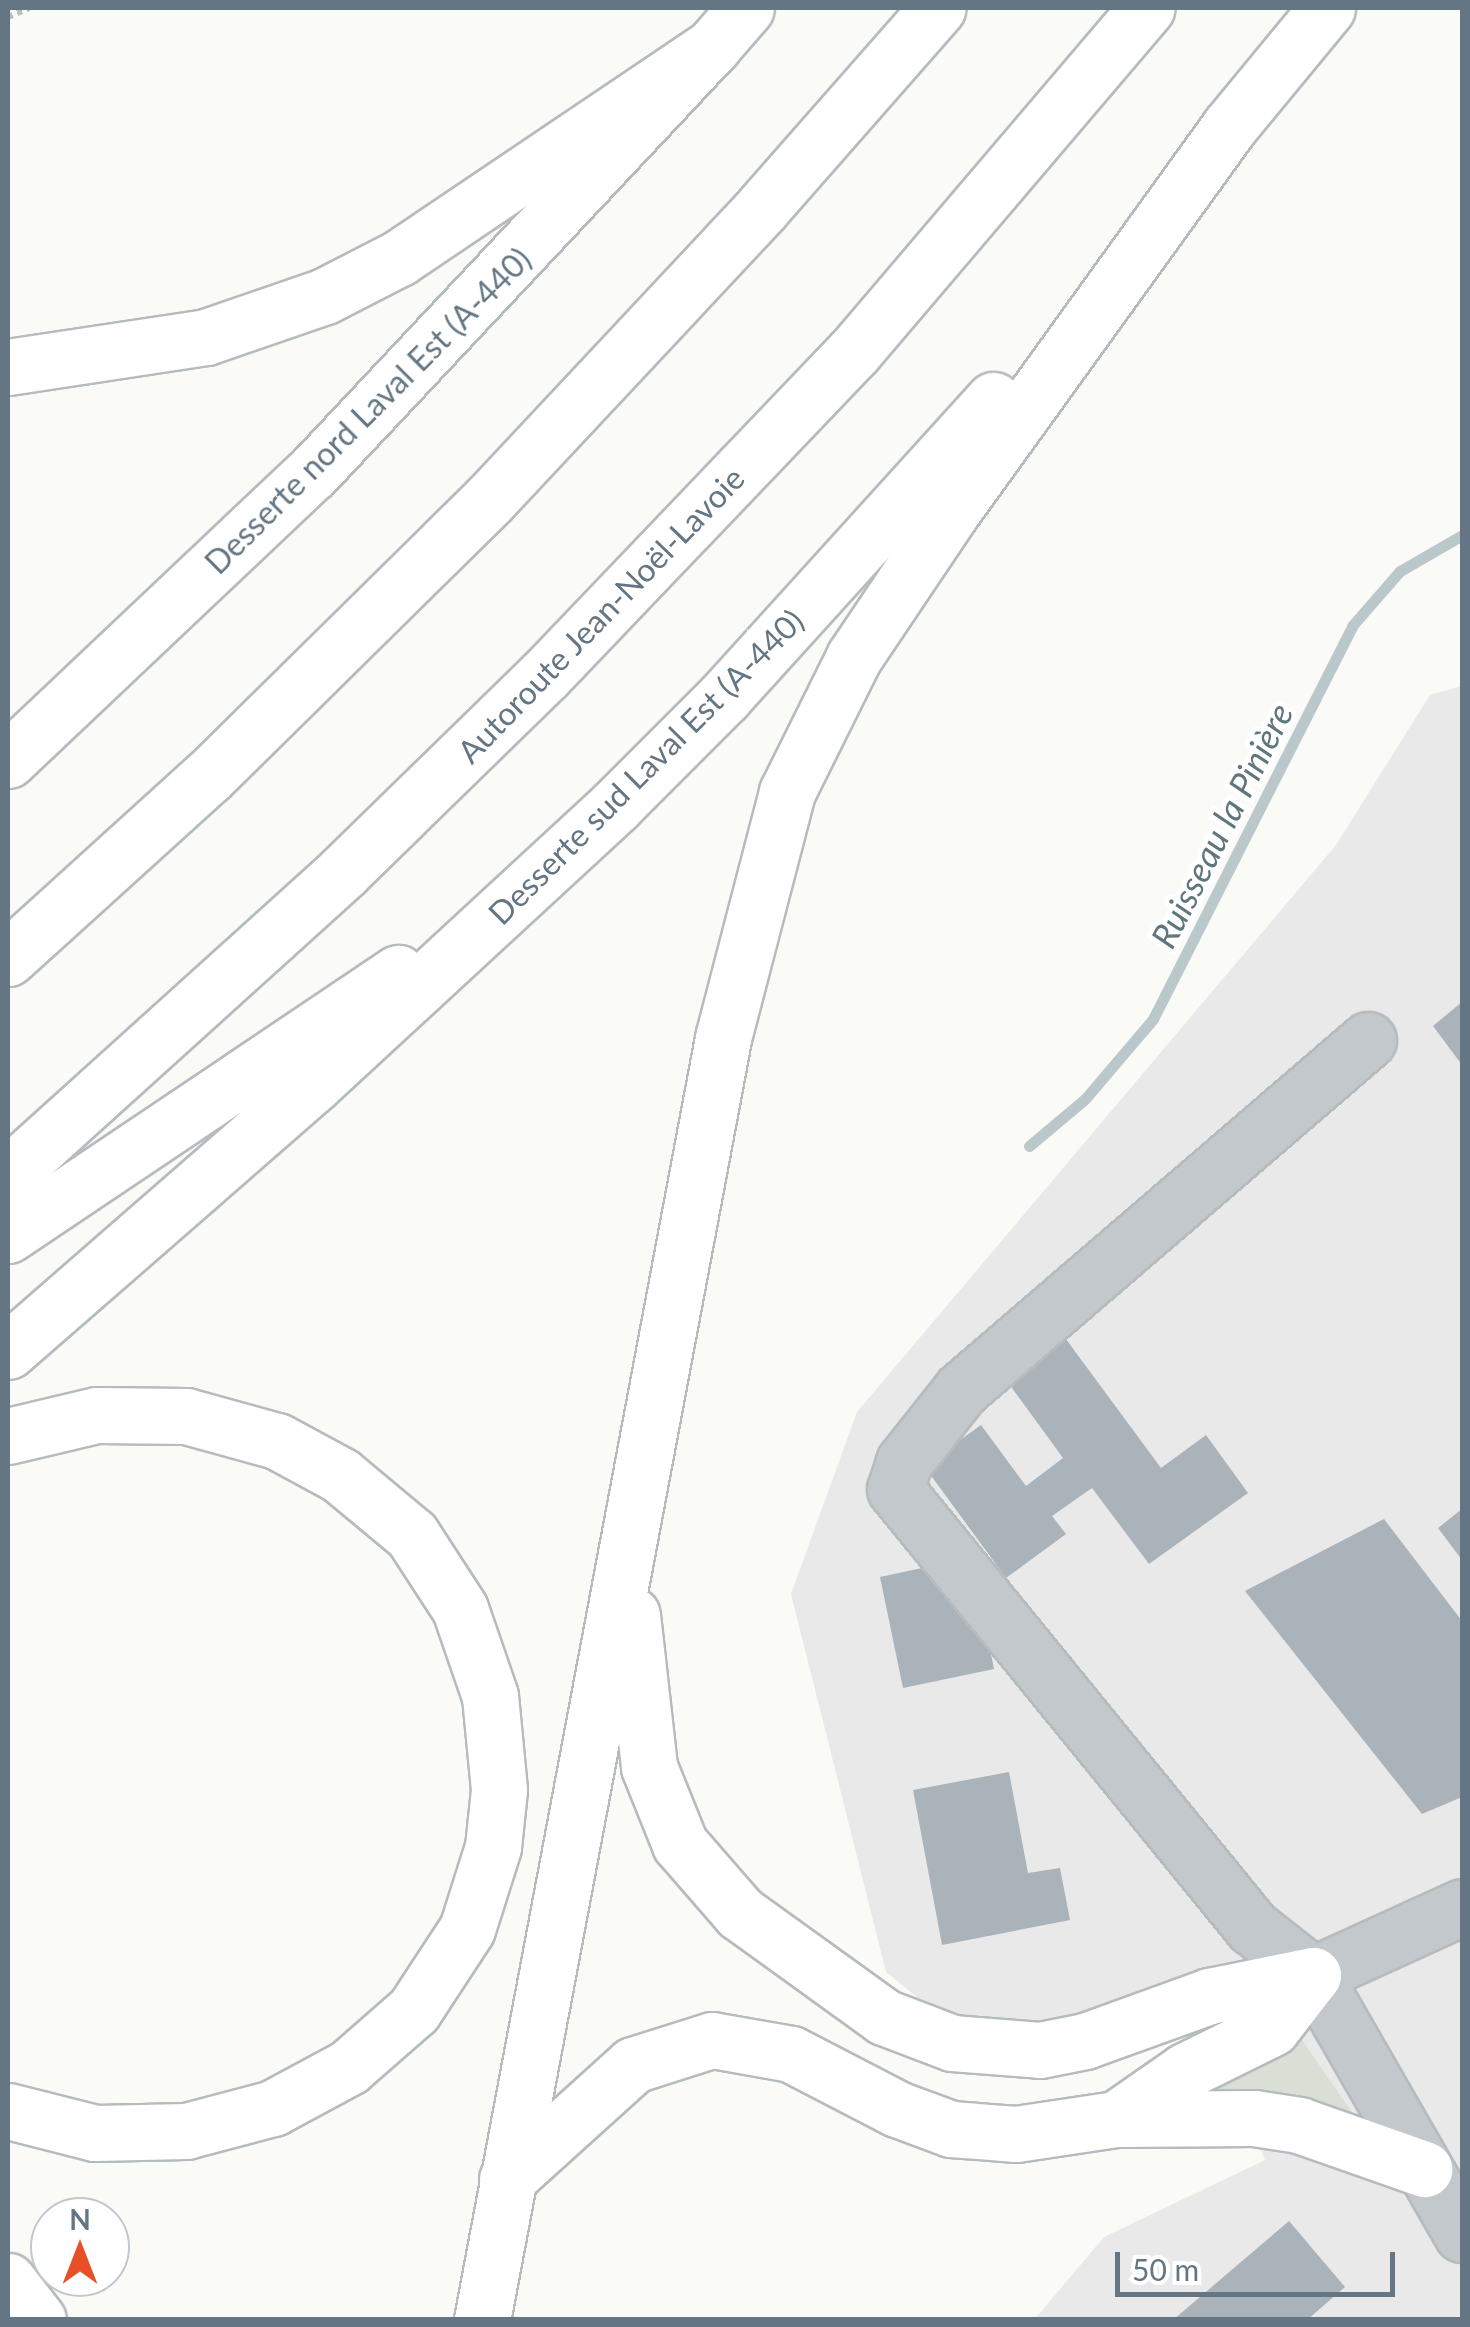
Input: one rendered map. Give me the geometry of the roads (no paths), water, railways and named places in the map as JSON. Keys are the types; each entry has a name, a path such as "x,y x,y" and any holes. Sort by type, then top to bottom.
{"highway":[{"path":"8,958 209,776 501,487 750,222 938,8"},
{"name":"Autoroute Jean-Noël-Lavoie","path":"8,1175 343,872 545,675 853,353 1147,8"},
{"path":"482,2320 734,988 771,836 808,742 914,567 1228,127 1327,8"},
{"path":"8,366 174,344 325,296 399,258 730,27"},
{"name":"Desserte nord Laval Est (A-440)","path":"8,760 326,459 730,27"},
{"name":"Desserte sud Laval Est (A-440)","path":"8,1352 275,1119 724,697 935,467 1228,127"},
{"path":"8,1235 514,898"},
{"path":"8,1436 98,1415 186,1416 276,1442 340,1474 412,1535 460,1610 490,1696 499,1790 493,1847 467,1929 414,2010 349,2067 273,2108 186,2131 95,2132 8,2111"},
{"path":"625,1560 649,1767 666,1818 699,1869 740,1914 872,2010 952,2043 1040,2050 1085,2042 1209,1996 1313,1975"},
{"path":"1116,2120 1185,2072 1272,2028 1313,1975"},
{"path":"508,2179 633,2065 712,2040 779,2050 897,2110 951,2129 1016,2134 1116,2120 1276,2120 1424,2170"},
{"path":"8,2280 38,2320"}],"street":[{"path":"1368,1040 961,1390 904,1462 895,1489 1252,1927 1313,1975 1462,2234"},
{"path":"1313,1975 1462,1907"}],"waterway":[{"name":"Ruisseau la Pinière","path":"1029,1146 1085,1099 1153,1019 1352,626 1400,571 1462,535"}]}
